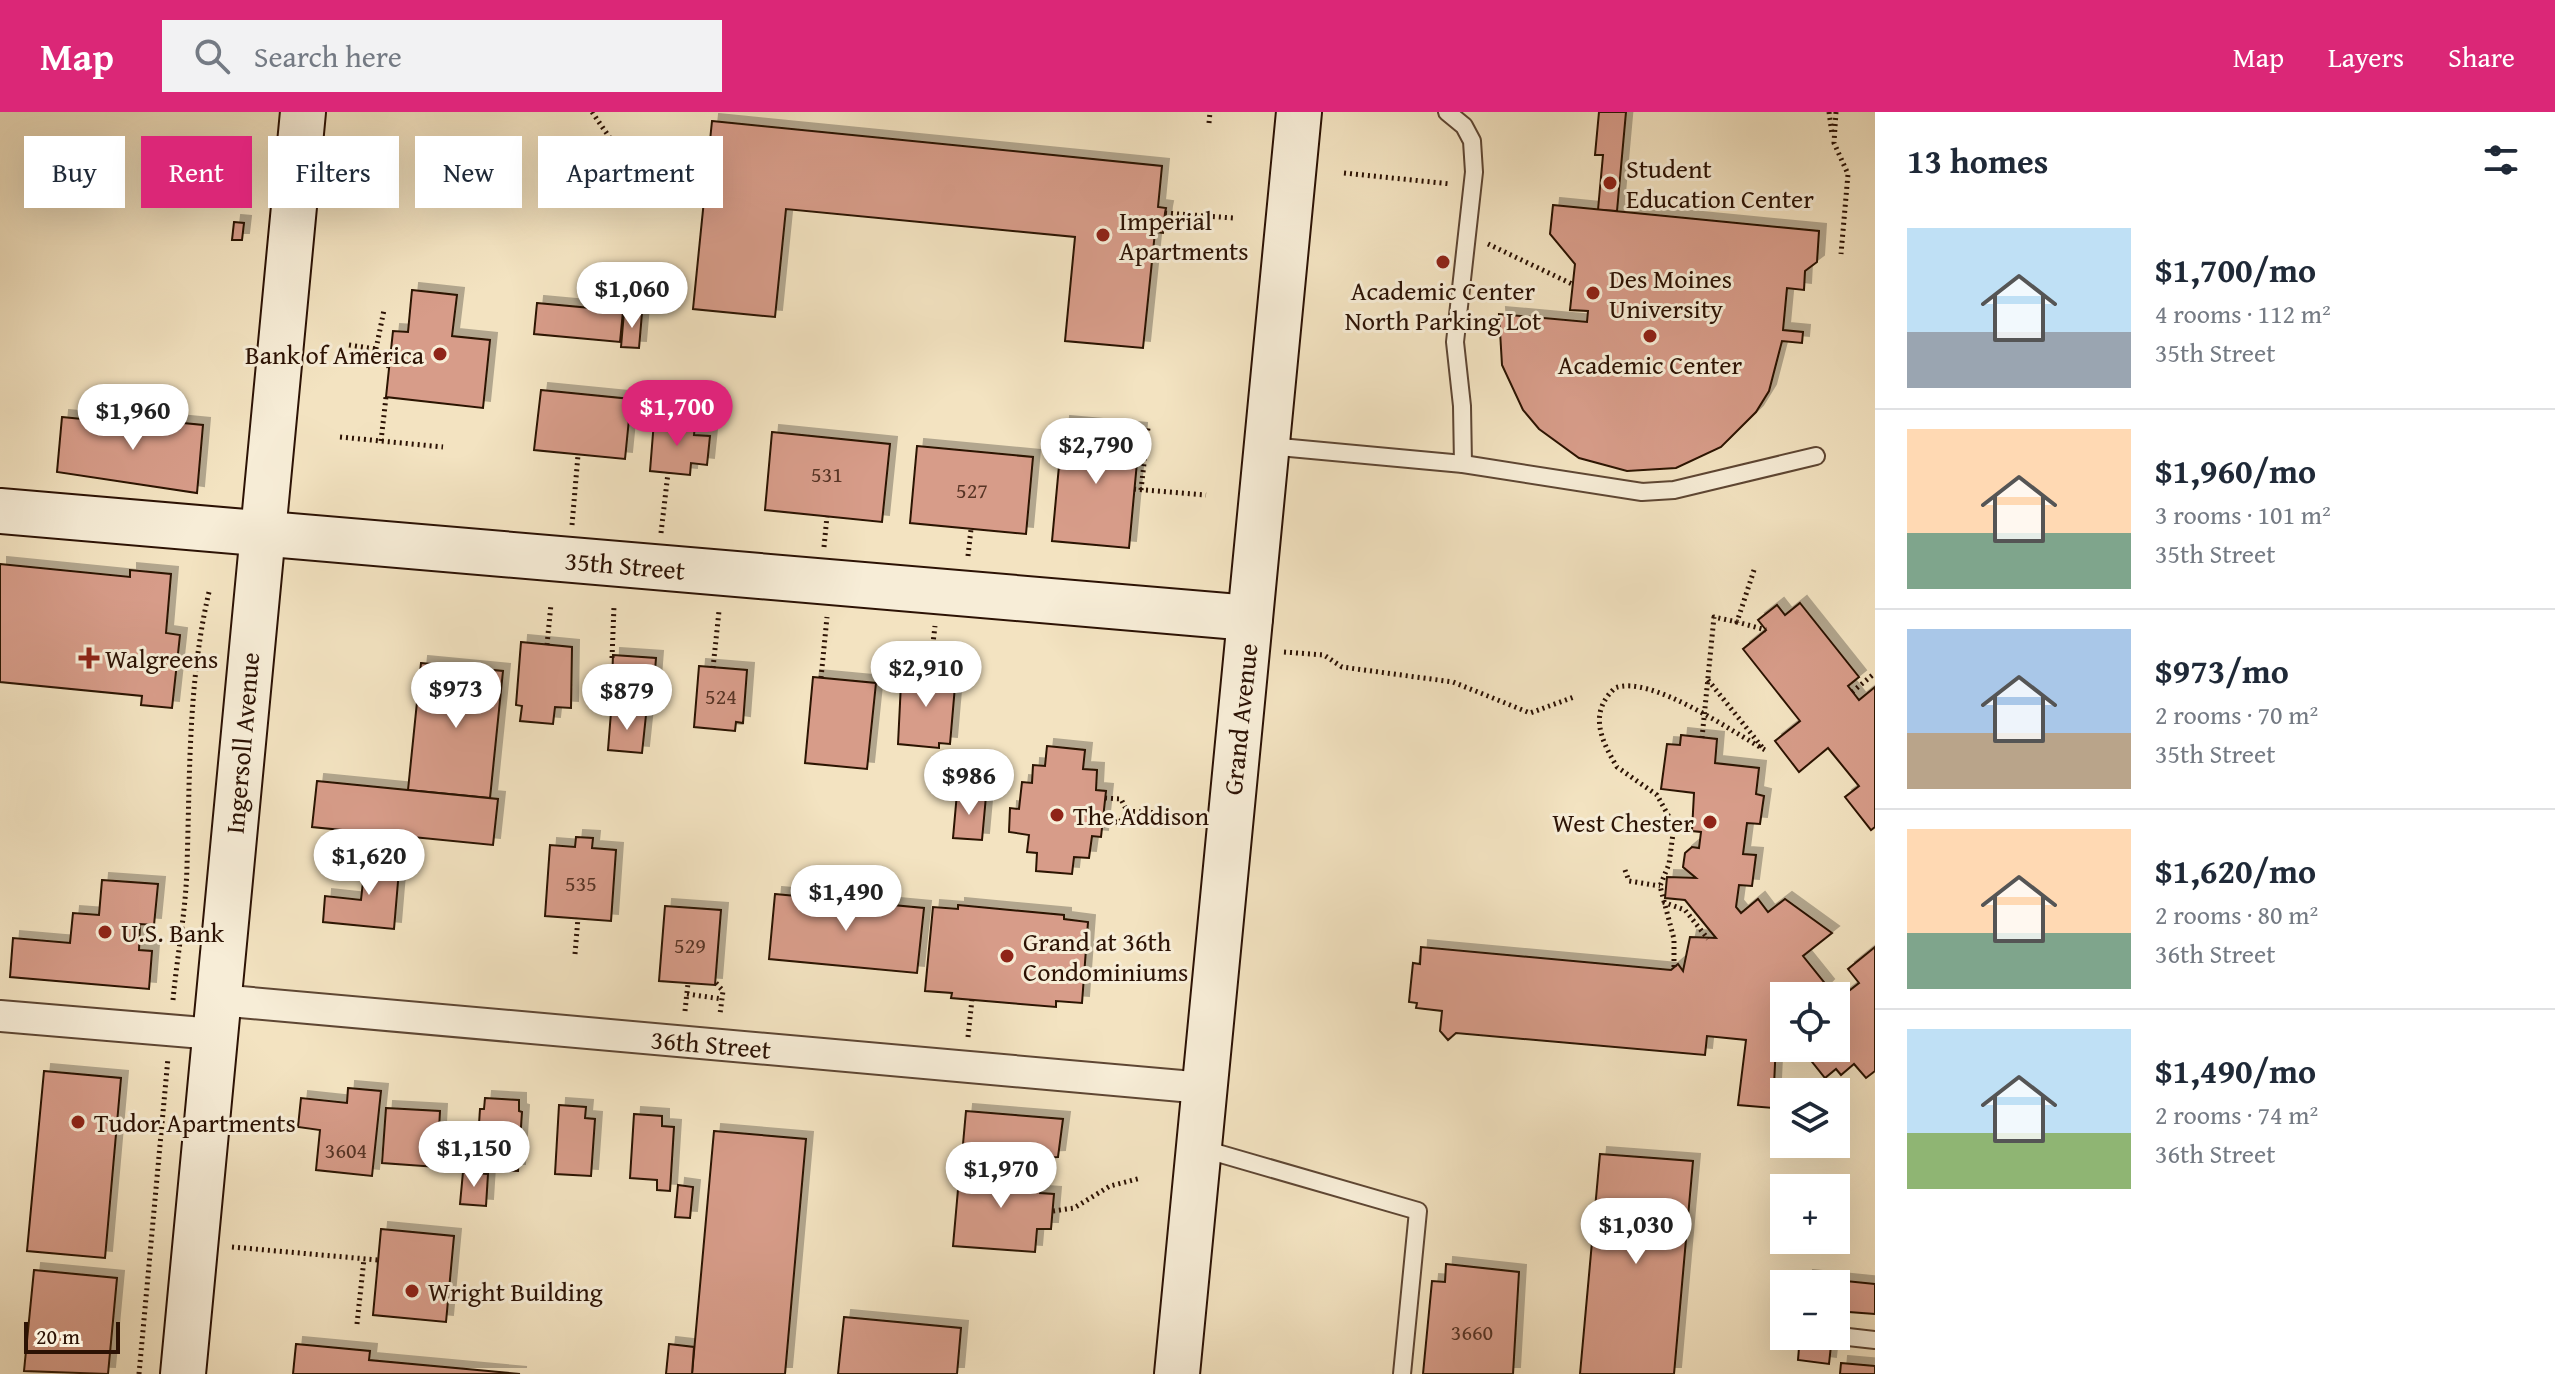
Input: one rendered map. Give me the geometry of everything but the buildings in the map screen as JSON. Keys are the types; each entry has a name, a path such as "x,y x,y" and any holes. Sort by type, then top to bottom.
{"main road":[{"name":"Ingersoll Avenue","path":"183,1374 303,112"},
{"name":"Grand Avenue","path":"1177,1374 1299,112"},
{"name":"35th Street","path":"0,511 1248,633"}],"street":[{"name":"36th Street","path":"0,1016 216,1017 1204,1088"}],"lane":[{"path":"1447,112 1464,126 1472,141 1472,186 1455,342 1462,406 1463,464"},
{"path":"1267,446 1463,464 1642,492 1674,490 1816,456"},
{"path":"1199,1147 1418,1211 1402,1374"},
{"path":"1850,1337 1875,1340"}],"path":[{"path":"592,112 609,136"},
{"path":"1209,123 1210,112"},
{"path":"1829,112 1834,143 1848,174 1841,254"},
{"path":"1834,143 1836,112"},
{"path":"1344,173 1472,186"},
{"path":"1165,213 1233,218"},
{"path":"1487,243 1572,284"},
{"path":"376,349 384,310"},
{"path":"349,345 376,349 389,367"},
{"path":"381,441 386,397"},
{"path":"1148,428 1138,490 1206,495"},
{"path":"340,437 443,447"},
{"path":"571,530 578,455"},
{"path":"660,538 668,473"},
{"path":"823,552 827,516"},
{"path":"967,564 971,529"},
{"path":"1737,622 1754,570"},
{"path":"172,1009 187,870 188,771 199,637 209,592"},
{"path":"547,645 551,604"},
{"path":"612,658 614,606"},
{"path":"713,668 719,610"},
{"path":"821,678 827,616"},
{"path":"1702,738 1714,617 1766,630"},
{"path":"930,669 935,625"},
{"path":"1248,633 1324,655 1342,667 1453,682 1530,713 1574,697"},
{"path":"1852,692 1875,673"},
{"path":"1674,967 1674,939 1660,886 1675,841 1670,814 1657,795 1617,767 1599,732 1598,714 1615,688 1634,684 1704,715 1765,750 1708,679"},
{"path":"1105,798 1121,799 1127,811"},
{"path":"1127,811 1175,814"},
{"path":"1103,822 1120,822 1127,811"},
{"path":"1625,870 1629,881 1660,886"},
{"path":"1663,902 1685,910 1708,939"},
{"path":"575,954 578,918"},
{"path":"684,1020 688,983"},
{"path":"716,983 723,987 719,1023"},
{"path":"687,994 722,999"},
{"path":"967,1046 972,999"},
{"path":"139,1374 168,1058"},
{"path":"1053,1211 1074,1208 1110,1186 1141,1178"},
{"path":"195,1244 378,1260"},
{"path":"357,1324 364,1259"}],"place":[{"name":"Student Education Center","path":"1610,183"},
{"name":"Imperial Apartments","path":"1103,235"},
{"name":"Academic Center North Parking Lot","path":"1443,262"},
{"name":"Des Moines University","path":"1593,293"},
{"name":"Academic Center","path":"1650,336"},
{"name":"Bank of America","path":"440,354"},
{"name":"Walgreens","path":"89,658"},
{"name":"The Addison","path":"1057,815"},
{"name":"West Chester","path":"1710,822"},
{"name":"U.S. Bank","path":"105,932"},
{"name":"Grand at 36th Condominiums","path":"1007,956"},
{"name":"Tudor Apartments","path":"78,1122"},
{"name":"Wright Building","path":"412,1291"}]}
